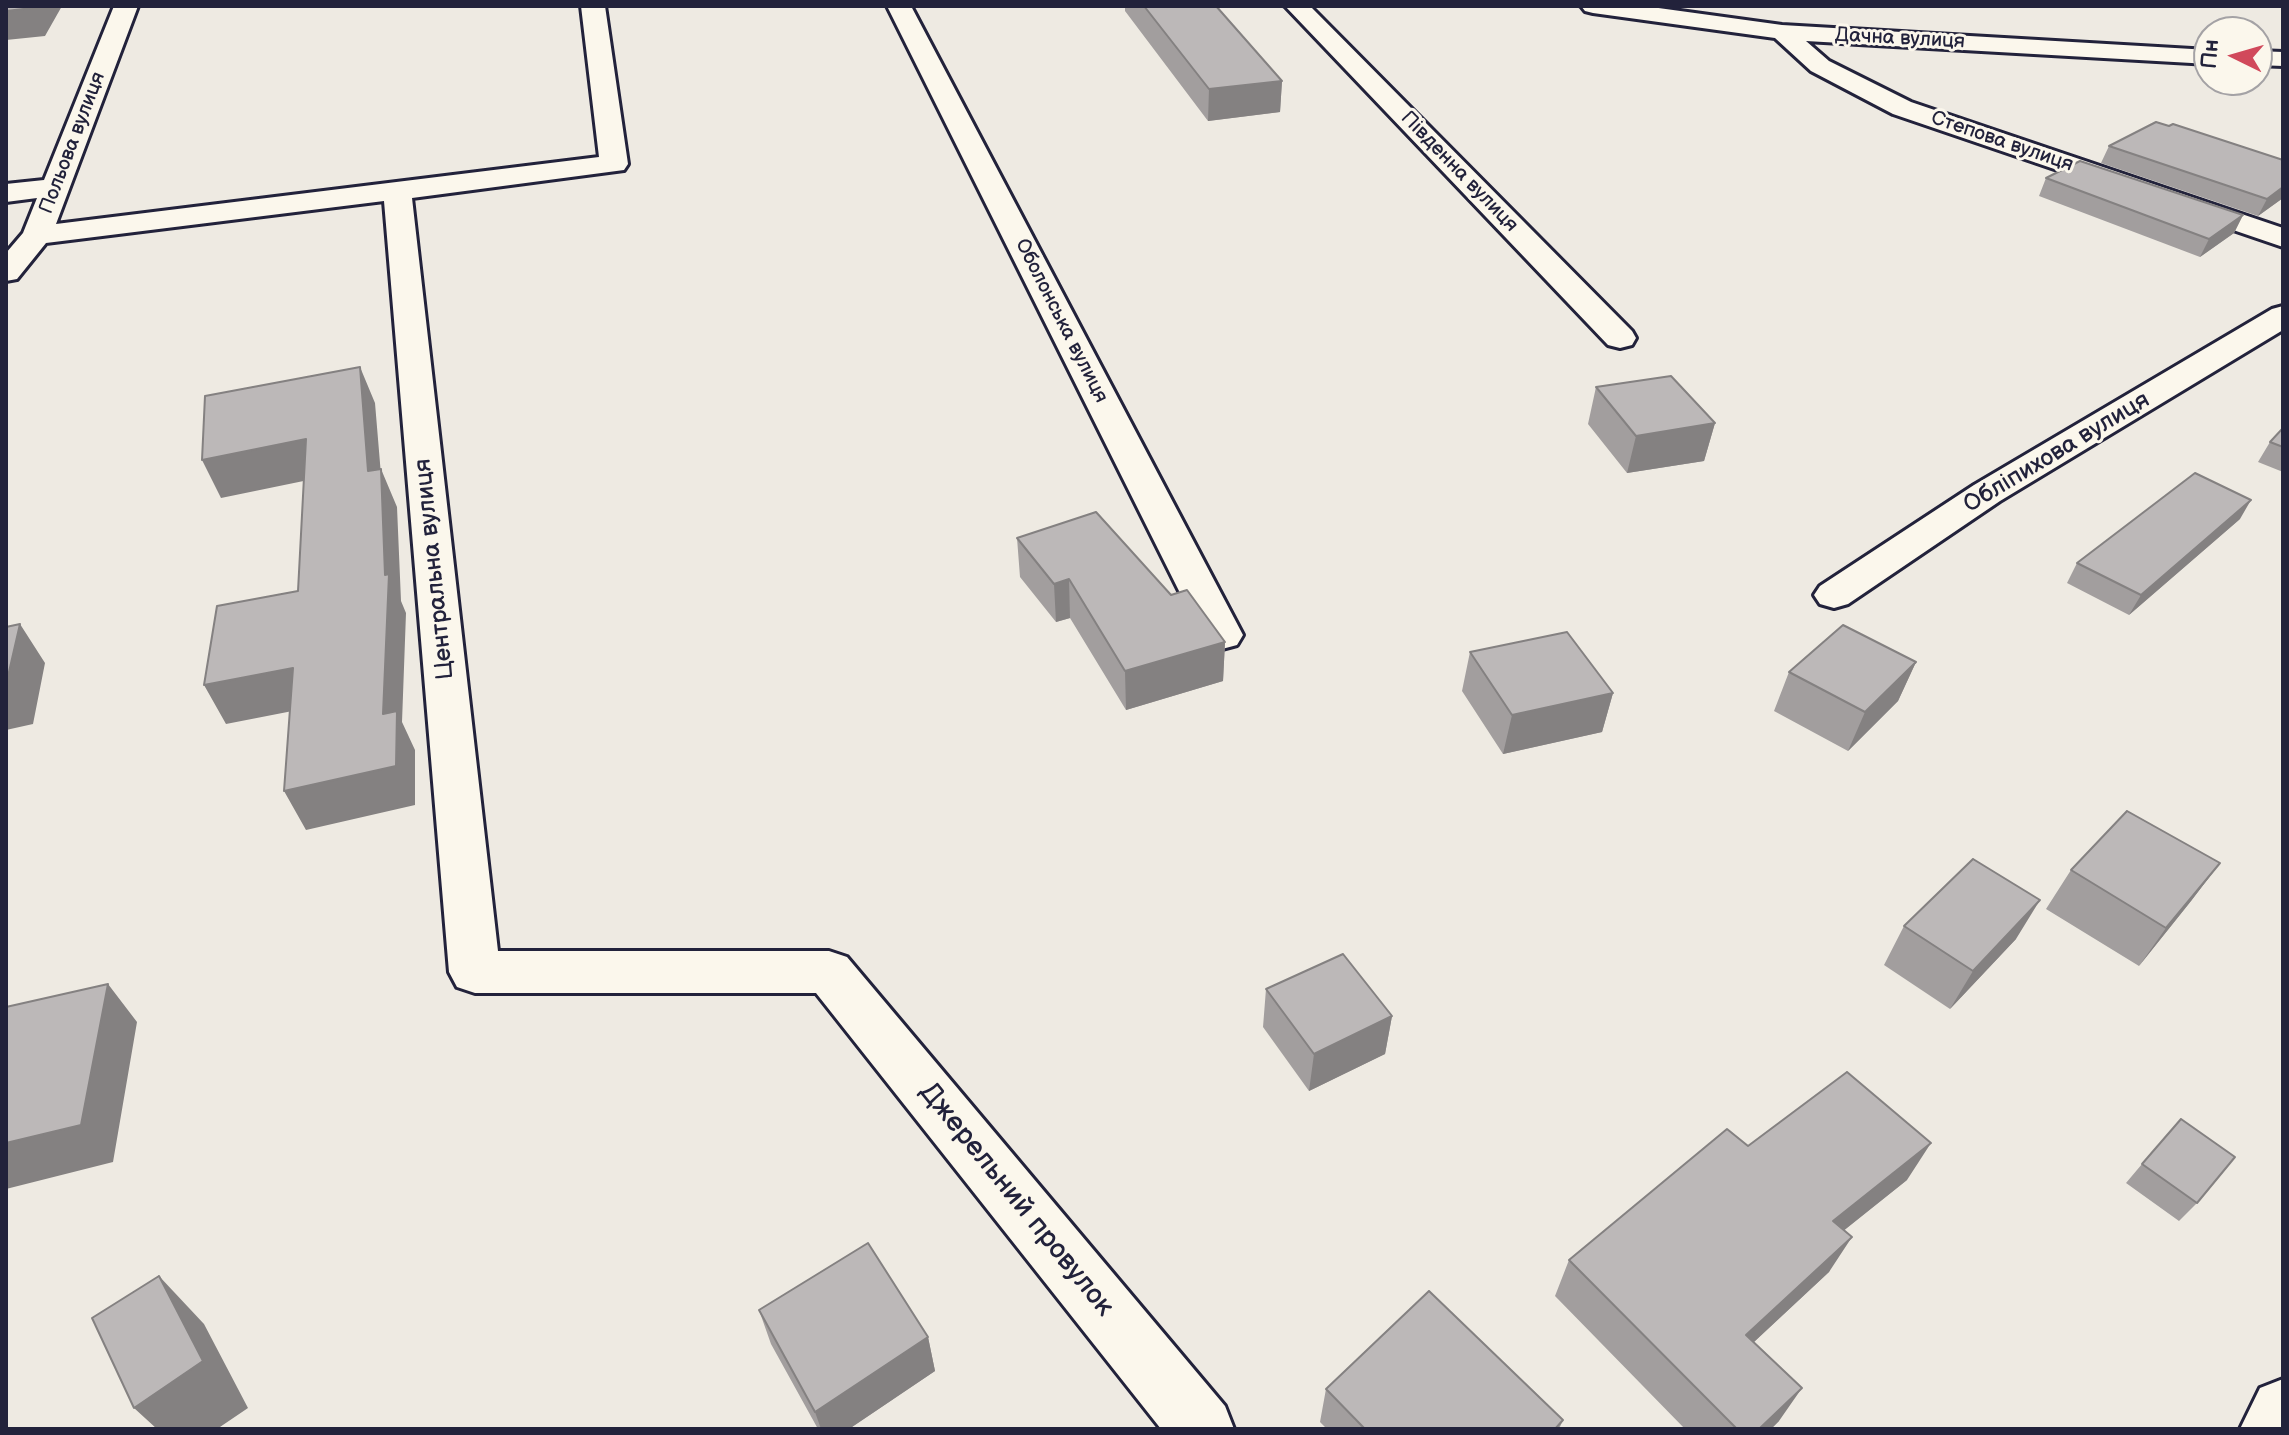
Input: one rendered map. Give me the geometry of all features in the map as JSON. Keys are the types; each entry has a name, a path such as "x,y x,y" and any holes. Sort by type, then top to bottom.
{"street":[{"name":"Польова вулиця","path":"6,272 37,235 126,6"},
{"path":"37,235 614,164 593,6"},
{"name":"Оболонська вулиця","path":"899,6 1222,635"},
{"name":"Південна вулиця","path":"1297,6 1620,338"},
{"name":"Дачна вулиця","path":"1593,6 1782,32 2193,56"},
{"name":"Степова вулиця","path":"1782,32 1820,66 1902,108 2283,238"},
{"path":"6,193 56,187"},
{"name":"Центральна вулиця","path":"397,191 475,972 829,972"},
{"name":"Обліпихова вулиця","path":"1834,595 1987,493 2283,316"},
{"name":"Джерельний провулок","path":"829,972 1202,1429"},
{"path":"2272,1429 2283,1411"}],"building":[{"path":"6,6 33,6 6,11"},
{"path":"1144,6 1216,6 1282,81 1209,89"},
{"path":"2156,122 2169,126 2173,124 2283,160 2283,187 2267,199 2109,146"},
{"path":"2080,161 2243,215 2209,239 2046,178"},
{"path":"360,367 368,471 381,469 385,575 389,574 383,714 397,711 396,766 284,791 293,668 204,685 217,606 298,591 306,439 202,460 205,396"},
{"path":"1671,376 1715,423 1636,436 1596,387"},
{"path":"2283,428 2283,447 2270,442"},
{"path":"2195,473 2251,500 2141,595 2077,563"},
{"path":"1096,512 1171,595 1187,590 1225,642 1125,671 1069,579 1054,584 1017,538"},
{"path":"20,624 6,685 6,627"},
{"path":"1843,625 1916,662 1865,712 1789,672"},
{"path":"1567,632 1613,693 1512,715 1470,652"},
{"path":"2127,811 2220,863 2166,928 2071,870"},
{"path":"1973,859 2040,900 1973,971 1904,926"},
{"path":"1343,954 1392,1016 1314,1054 1266,989"},
{"path":"108,984 81,1125 6,1143 6,1007"},
{"path":"1847,1072 1931,1143 1833,1221 1852,1237 1746,1335 1802,1388 1759,1429 1737,1429 1569,1260 1727,1129 1748,1146"},
{"path":"2181,1119 2235,1157 2197,1203 2142,1164"},
{"path":"868,1243 928,1337 815,1412 759,1310"},
{"path":"159,1276 203,1361 134,1408 92,1318"},
{"path":"1429,1291 1563,1420 1555,1429 1365,1429 1326,1389"}]}
